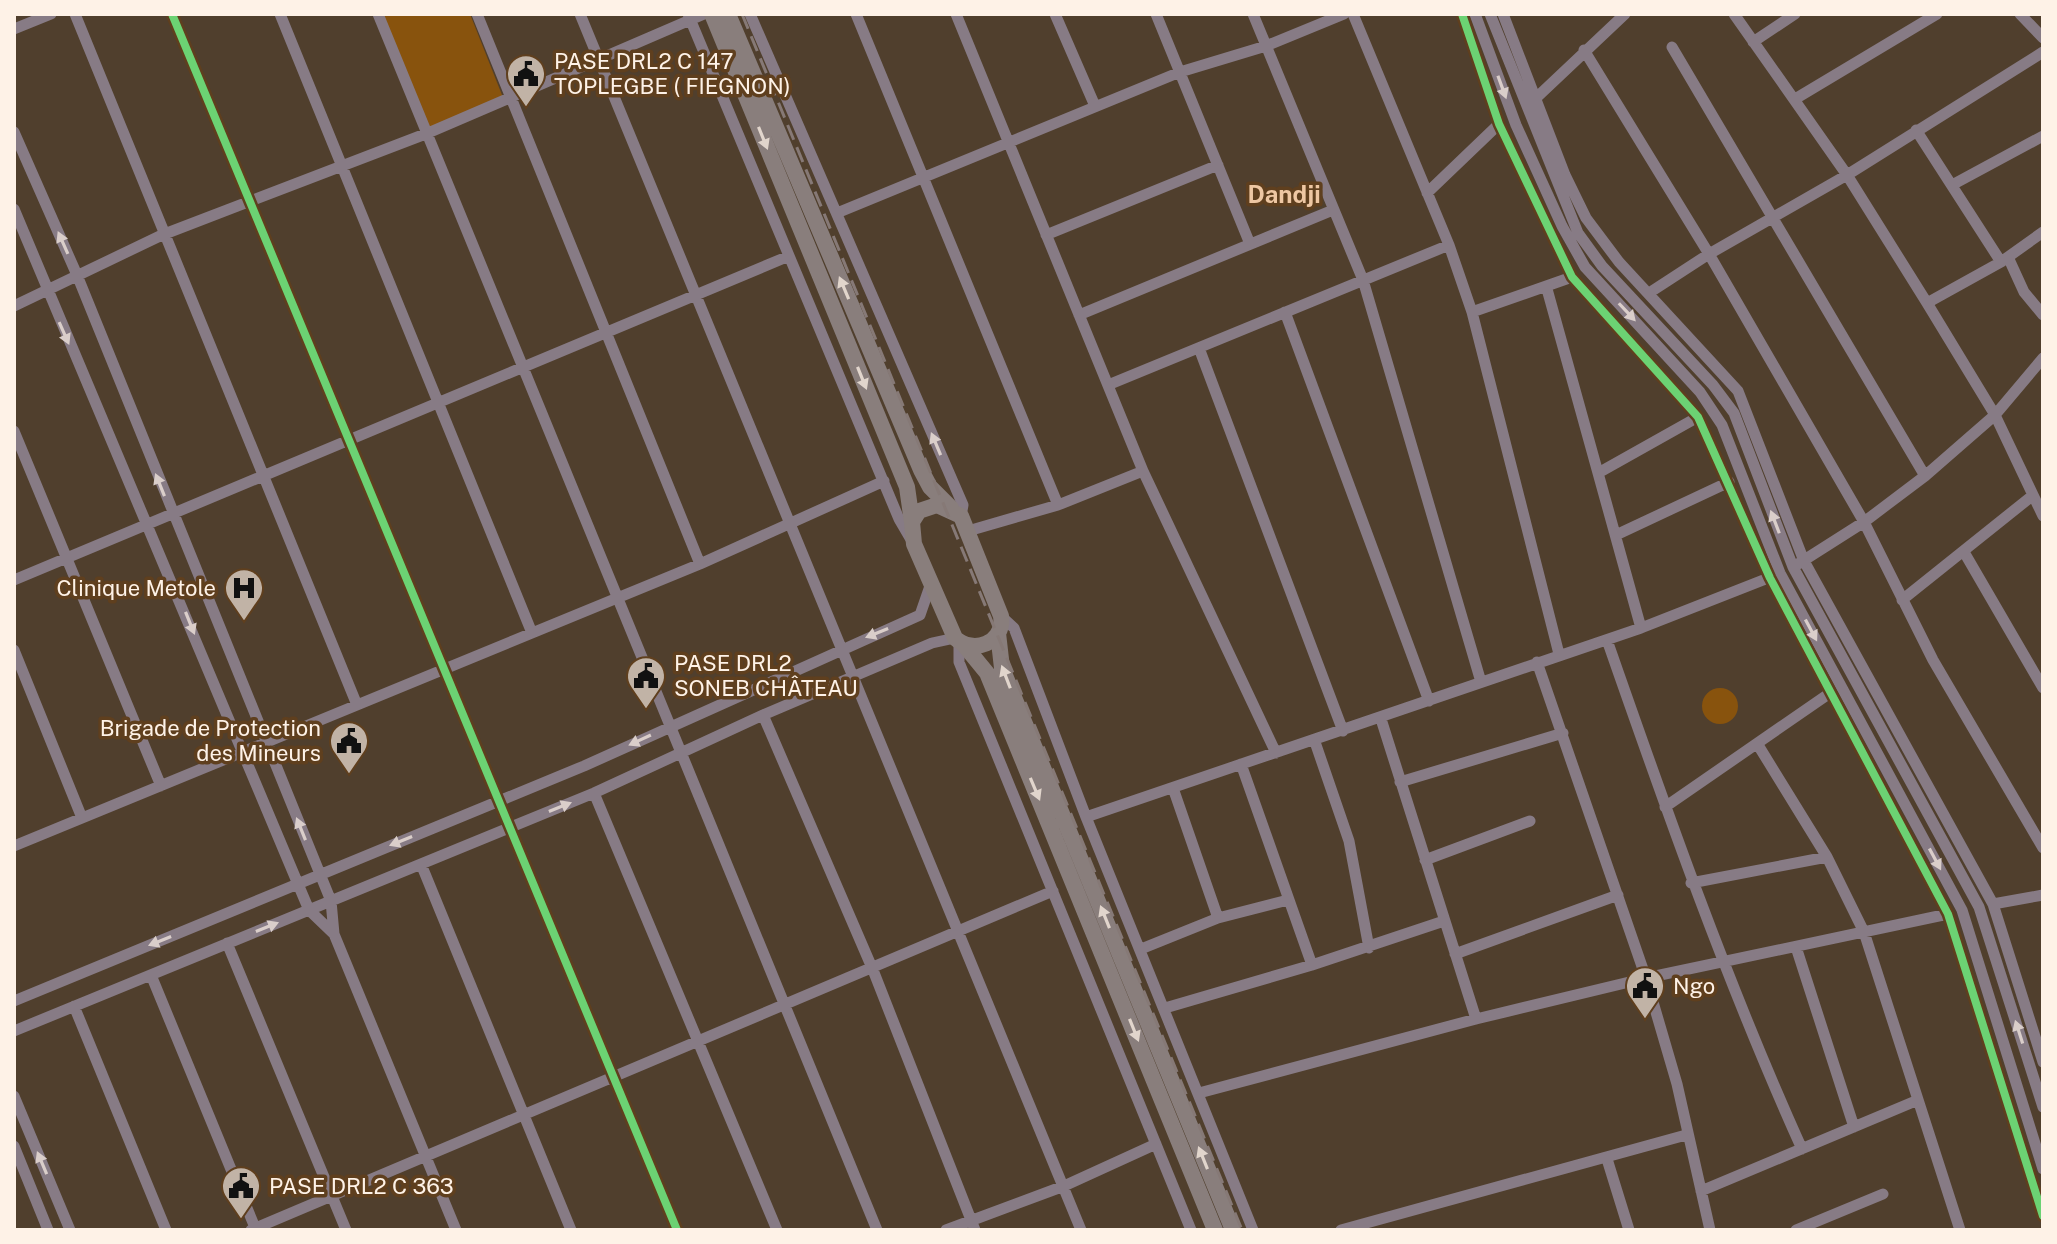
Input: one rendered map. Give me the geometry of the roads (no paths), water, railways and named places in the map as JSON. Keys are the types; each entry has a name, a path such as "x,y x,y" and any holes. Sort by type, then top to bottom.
{"highway":[{"path":"726,15 921,470 930,487 960,518 1001,616 998,633 1002,668 1233,1230"},
{"path":"726,15 907,487 914,544 930,586 959,642 987,673 1215,1230"},
{"path":"912,522 919,511 929,506 960,518"},
{"path":"959,642 983,646 998,633"}],"street":[{"path":"14,29 51,14"},
{"path":"75,14 162,235 357,705"},
{"path":"172,14 677,1230"},
{"path":"280,14 344,164 532,633"},
{"path":"378,14 877,1230"},
{"path":"477,14 700,564"},
{"path":"580,14 693,296 855,675 1081,1230"},
{"path":"14,306 162,235 428,133 598,57 704,14"},
{"path":"750,14 963,505 960,518 1058,505 1143,471"},
{"path":"856,14 1058,505"},
{"path":"956,14 1143,471 1276,753"},
{"path":"1055,14 1095,106"},
{"path":"1156,14 1250,244"},
{"path":"1253,14 1363,280 1481,682"},
{"path":"837,213 1180,72 1266,46 1329,17 1344,14"},
{"path":"1353,14 1449,245 1472,312 1559,654"},
{"path":"1462,14 1499,124 1572,277 1698,417 1830,693 1948,914 2043,1216"},
{"path":"1475,14 1516,125 1562,226 1585,267 1700,392 1722,425 1775,576 1962,910 2043,1169"},
{"path":"1490,14 1578,233 1602,266 1713,385 1734,413 1798,564 1979,907 2043,1107"},
{"path":"1503,14 1565,175 1586,218 1738,391 1798,564 1993,904 2043,1062"},
{"path":"1535,99 1625,14"},
{"path":"1734,14 1847,175 1927,303 1995,415 2043,516"},
{"path":"1753,42 1795,14"},
{"path":"1795,99 1937,14"},
{"path":"2020,14 2043,38"},
{"path":"690,18 904,529 914,544"},
{"path":"1672,47 1925,476"},
{"path":"1584,50 1709,254 1864,522 1933,660 2043,848"},
{"path":"1649,293 1709,254 1847,175 2043,52"},
{"path":"1427,193 1499,124"},
{"path":"1916,130 2024,292 2043,315"},
{"path":"14,132 77,275 331,901 334,934 456,1230"},
{"path":"1952,185 2043,136"},
{"path":"1046,235 1218,165"},
{"path":"14,209 45,289 149,524 309,910 334,934"},
{"path":"1079,315 1333,210"},
{"path":"1927,303 2004,259 2043,232"},
{"path":"1108,385 1449,245"},
{"path":"14,580 789,256"},
{"path":"1472,312 1547,289 1572,277"},
{"path":"1547,289 1641,628"},
{"path":"1285,312 1429,701"},
{"path":"1199,348 1343,731"},
{"path":"1086,817 1315,742 1559,654 1607,640 1775,576 1864,522 1925,476 1995,415 2043,358"},
{"path":"1600,472 1698,417"},
{"path":"14,431 161,786"},
{"path":"14,846 617,599 884,481"},
{"path":"1616,535 1729,482"},
{"path":"1902,600 2032,496"},
{"path":"1964,552 2043,688"},
{"path":"14,1001 500,801 920,615 930,586"},
{"path":"1001,616 1014,628 1086,817 1253,1230"},
{"path":"1607,640 1691,883 1802,1149"},
{"path":"14,1031 594,793 763,715 932,643 959,642 959,662 1191,1230"},
{"path":"14,650 82,818"},
{"path":"1537,662 1646,978 1677,1084 1686,1135 1710,1230"},
{"path":"1665,807 1830,693"},
{"path":"763,715 873,970 973,1225"},
{"path":"1381,719 1476,1019"},
{"path":"1400,782 1563,733"},
{"path":"1315,742 1349,841 1369,948"},
{"path":"1758,745 1827,857 1864,932 1960,1230"},
{"path":"1241,764 1312,965"},
{"path":"1173,788 1218,918"},
{"path":"594,793 777,1230"},
{"path":"1425,860 1530,821"},
{"path":"1691,883 1827,857"},
{"path":"421,864 571,1230"},
{"path":"151,975 254,1229 698,1039 873,970 1053,891"},
{"path":"1455,954 1618,895"},
{"path":"1993,904 2043,895"},
{"path":"1141,949 1218,918 1288,900"},
{"path":"1199,1093 1476,1019 1646,978 1948,914"},
{"path":"1165,1008 1369,948 1444,921"},
{"path":"227,943 346,1230"},
{"path":"1796,947 1854,1127"},
{"path":"2007,992 2021,988"},
{"path":"74,1006 166,1230"},
{"path":"14,1096 70,1230"},
{"path":"1701,1191 1918,1100"},
{"path":"1341,1230 1686,1135"},
{"path":"946,1230 973,1225 1156,1144"},
{"path":"14,1146 48,1230"},
{"path":"1607,1159 1628,1230"},
{"path":"1796,1230 1883,1194"}],"railway":[{"path":"742,14 1242,1230"}],"place":[{"name":"PASE DRL2 C 147 TOPLEGBE ( FIEGNON)","path":"526,108"},
{"name":"Clinique Metole","path":"244,622"},
{"name":"PASE DRL2 SONEB CHÂTEAU","path":"646,710"},
{"name":"Brigade de Protection des Mineurs","path":"349,775"},
{"name":"Ngo","path":"1645,1020"},
{"name":"PASE DRL2 C 363","path":"241,1220"}],"district":[{"name":"Dandji","path":"1284,195"}]}
